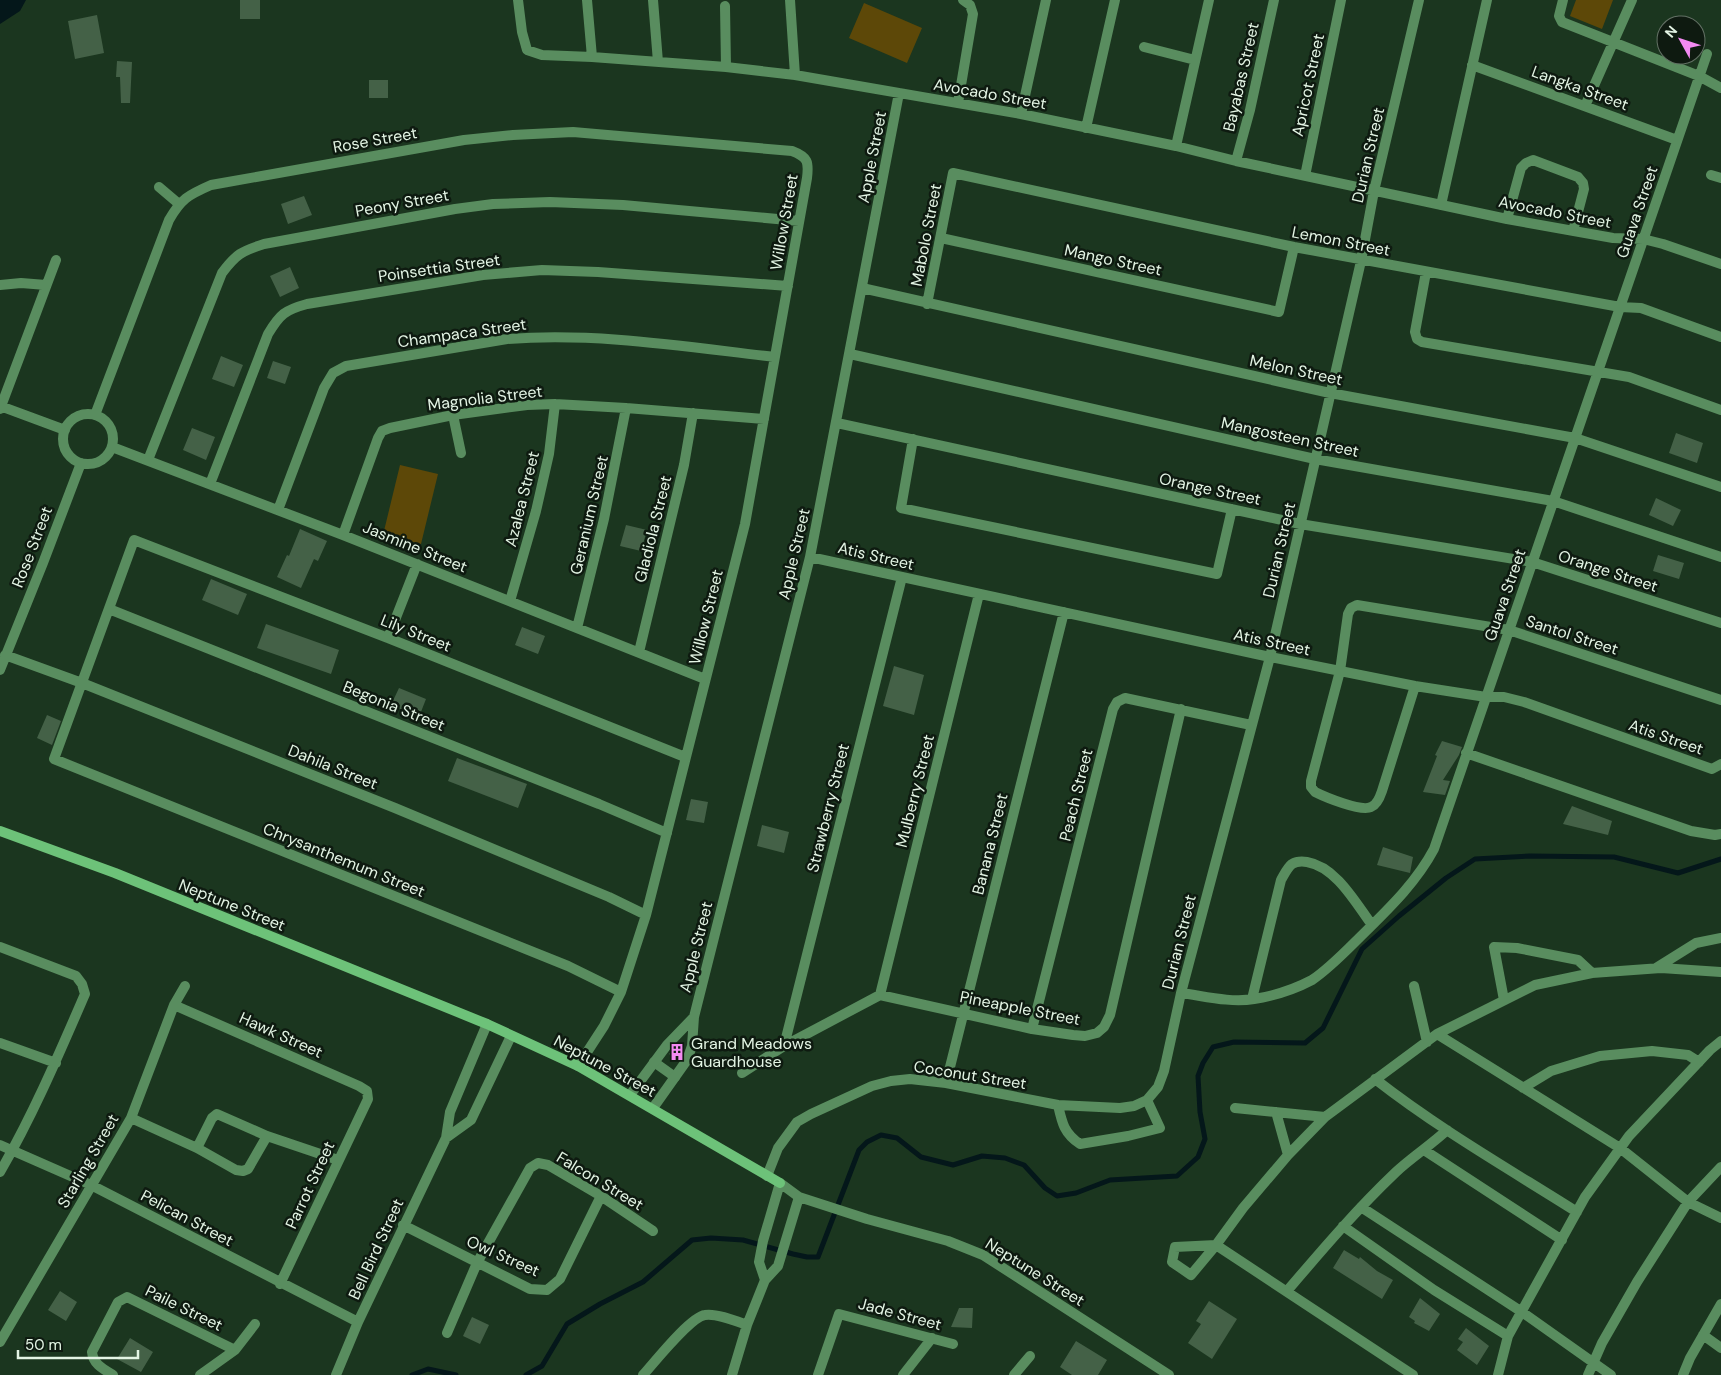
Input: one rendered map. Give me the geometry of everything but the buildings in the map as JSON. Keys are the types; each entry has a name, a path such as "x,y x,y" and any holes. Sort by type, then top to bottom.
{"street":[{"name":"Avocado Street","path":"518,0 522,32 527,50 542,55 726,66 795,75 1021,114 1176,146 1236,161 1506,219 1619,239 1643,239 1721,264"},
{"path":"587,0 592,57"},
{"path":"654,0 658,62"},
{"path":"790,0 795,75"},
{"path":"1021,114 1046,0"},
{"path":"1086,128 1115,0"},
{"path":"1176,146 1208,0"},
{"name":"Bayabas Street","path":"1236,161 1250,110 1274,0"},
{"name":"Apricot Street","path":"1305,176 1341,0"},
{"name":"Durian Street","path":"1147,1100 1158,1087 1164,1071 1181,993 1270,657 1361,261 1374,191 1419,0"},
{"path":"1441,205 1487,0"},
{"path":"1563,0 1559,16 1560,20 1565,24 1613,41 1699,76 1721,88"},
{"path":"1585,106 1632,0"},
{"path":"958,103 973,14 967,3"},
{"path":"725,6 726,66"},
{"path":"1144,47 1195,60"},
{"name":"Guava Street","path":"1181,993 1220,998 1252,999 1280,992 1312,980 1372,925 1414,881 1426,865 1434,849 1707,54"},
{"name":"Langka Street","path":"1472,65 1677,140"},
{"name":"Apple Street","path":"653,1108 687,1060 692,1046 694,1017 810,556 899,93"},
{"name":"Rose Street","path":"96,415 169,220 179,204 194,192 211,185 455,142 513,134 573,132 792,150 806,160"},
{"name":"Willow Street","path":"578,1066 604,1026 621,992 646,915 745,524 808,178 806,160"},
{"path":"1506,219 1522,168 1526,163 1533,160 1578,177 1583,183 1584,189 1573,231"},
{"name":"Mabolo Street","path":"927,304 954,173"},
{"name":"Lemon Street","path":"954,173 1361,261 1620,307 1641,308 1721,336"},
{"path":"1711,175 1721,178"},
{"path":"159,187 179,204"},
{"name":"Peony Street","path":"148,460 222,274 234,258 246,250 283,240 493,204 550,202 623,205 800,222"},
{"name":"Mango Street","path":"940,238 1279,312 1294,247"},
{"path":"56,260 0,407 65,430"},
{"name":"Poinsettia Street","path":"210,484 268,334 278,319 291,308 483,275 542,270 598,272 788,286"},
{"path":"1426,272 1415,332 1417,339 1422,342 1629,377 1721,410"},
{"path":"0,285 21,282 46,285"},
{"name":"Melon Street","path":"862,288 1330,393 1575,438 1721,487"},
{"name":"Champaca Street","path":"278,510 324,388 333,373 346,366 507,339 532,337 623,339 775,357"},
{"name":"Mangosteen Street","path":"850,354 1315,459 1553,501 1721,557"},
{"name":"Magnolia Street","path":"343,535 378,438 382,431 390,428 453,415 527,405 555,404 764,419"},
{"name":"Azalea Street","path":"510,601 536,511 549,454 555,404"},
{"name":"Geranium Street","path":"577,628 604,519 626,408"},
{"name":"Gladiola Street","path":"639,652 682,474 692,413"},
{"path":"81,415 96,415 108,424 112,431 112,447 103,459 88,464 74,459 68,453 64,445 65,430 74,418 81,415"},
{"path":"453,415 461,453"},
{"name":"Orange Street","path":"837,423 1300,524 1532,562 1721,623"},
{"path":"913,439 901,508 1217,574 1232,509"},
{"name":"Jasmine Street","path":"112,447 343,535 705,679"},
{"name":"Rose Street","path":"0,670 81,462"},
{"name":"Lily Street","path":"109,609 134,540 685,756"},
{"name":"Atis Street","path":"810,556 1270,657 1415,686 1486,697 1504,697 1524,702 1712,769 1721,764"},
{"path":"388,638 417,564"},
{"name":"Strawberry Street","path":"784,1046 902,577"},
{"name":"Mulberry Street","path":"880,995 979,594"},
{"name":"Santol Street","path":"1340,671 1346,622 1351,608 1363,605 1509,630 1721,700"},
{"path":"82,683 109,609"},
{"name":"Begonia Street","path":"109,609 667,832"},
{"name":"Banana Street","path":"946,1083 1064,612"},
{"name":"Dahila Street","path":"5,655 82,683 395,808 609,897 646,915"},
{"path":"1340,671 1312,775 1312,786 1315,792 1365,809 1372,807 1378,801 1415,686"},
{"name":"Chrysanthemum Street","path":"82,683 54,759 568,966 621,992"},
{"name":"Peach Street","path":"1032,1029 1113,709 1117,702 1125,698 1251,725"},
{"name":"Pineapple Street","path":"880,995 1032,1029 1085,1036 1097,1034 1104,1027 1110,1015 1181,709"},
{"path":"1466,752 1691,831 1721,834"},
{"name":"Neptune Street","path":"0,831 115,873 487,1024 578,1066 780,1183 799,1197 868,1219 948,1241 983,1255 1169,1375"},
{"path":"1252,999 1281,880 1292,864 1300,861 1312,863 1326,869 1340,882 1372,925"},
{"path":"1655,969 1696,943 1721,938"},
{"path":"0,947 76,976 82,984 84,994 56,1063 13,1150 0,1172"},
{"path":"1504,1000 1494,948 1517,948 1578,960 1592,973"},
{"path":"1413,1375 1216,1244 1243,1208 1288,1155 1325,1117 1437,1034 1535,985 1592,973 1655,969 1721,972"},
{"name":"Starling Street","path":"0,1342 131,1118 174,1005 185,986"},
{"path":"1414,986 1427,1042"},
{"path":"742,1073 784,1046 880,995"},
{"name":"Hawk Street","path":"174,1005 359,1086 367,1091 368,1099"},
{"name":"Apple Street","path":"630,1095 667,1045 694,1017"},
{"name":"Bell Bird Street","path":"336,1374 403,1225 446,1138 450,1112 487,1024"},
{"path":"1437,1034 1620,1148 1688,1202 1721,1218"},
{"name":"Bell Bird Street","path":"446,1138 471,1120 511,1036"},
{"path":"1498,1375 1508,1336 1585,1197 1629,1136 1721,1041"},
{"path":"0,1043 56,1063"},
{"path":"1523,1088 1551,1071 1600,1056 1652,1051 1688,1055 1699,1062"},
{"path":"654,1062 675,1076"},
{"name":"Coconut Street","path":"766,1176 778,1148 798,1122 810,1114 872,1086 891,1081 910,1079 946,1083 1058,1104 1120,1108 1134,1106 1147,1100"},
{"path":"1376,1079 1447,1130 1577,1212"},
{"name":"Parrot Street","path":"280,1284 368,1099"},
{"path":"1058,1104 1063,1124 1071,1137 1080,1144 1128,1136 1160,1128 1147,1100"},
{"path":"1235,1108 1325,1117"},
{"path":"1276,1112 1288,1155"},
{"path":"197,1148 212,1118 217,1114 267,1136 338,1160"},
{"path":"131,1118 197,1148 236,1170 243,1171 248,1169 267,1136"},
{"path":"1286,1291 1343,1226 1398,1170 1447,1130"},
{"name":"Pelican Street","path":"0,1145 91,1185 280,1284 358,1322"},
{"path":"1424,1150 1562,1240"},
{"name":"Falcon Street","path":"477,1263 530,1168 538,1164 548,1166 601,1196 653,1231"},
{"path":"1588,1375 1602,1343 1637,1282 1688,1202 1721,1167"},
{"path":"764,1280 758,1262 780,1183"},
{"name":"Owl Street","path":"403,1225 530,1289 546,1290 560,1279 601,1196"},
{"path":"732,1375 747,1324 764,1280 778,1266 799,1197"},
{"path":"1361,1207 1522,1312 1611,1375"},
{"path":"1343,1226 1434,1290 1508,1336"},
{"path":"447,1333 477,1263"},
{"name":"Paile Street","path":"113,1375 98,1366 92,1359 92,1352 118,1302 127,1297 235,1350"},
{"path":"1683,1375 1703,1335 1718,1316 1721,1304"},
{"name":"Jade Street","path":"818,1375 839,1314 953,1344"},
{"path":"643,1375 685,1329 699,1317 712,1315 747,1324"},
{"path":"200,1375 235,1350 255,1324"},
{"path":"1703,1335 1721,1348"},
{"path":"903,1375 932,1338"},
{"path":"1014,1375 1030,1356"}],"shaded area":[{"path":"0,0 26,0 20,11 0,24"},
{"path":"1576,0 1613,0 1602,29 1570,16"},
{"path":"864,3 922,28 907,63 849,38"},
{"path":"400,465 438,474 421,544 383,535"}],"waterway":[{"path":"526,1375 542,1366 567,1324 600,1304 643,1282 692,1240 711,1238 743,1240 793,1254 818,1257 859,1150 867,1142 881,1135 897,1138 921,1157 953,1165 982,1156 1005,1158 1024,1165 1045,1188 1057,1196 1076,1193 1110,1180 1177,1176 1198,1157 1205,1139 1200,1112 1198,1076 1203,1063 1213,1047 1234,1042 1305,1043 1323,1028 1362,949 1446,878 1475,859 1530,856 1614,857 1678,873 1721,859"},
{"path":"412,1375 428,1369 456,1375"}],"place":[{"name":"Grand Meadows Guardhouse","path":"677,1052"}]}
